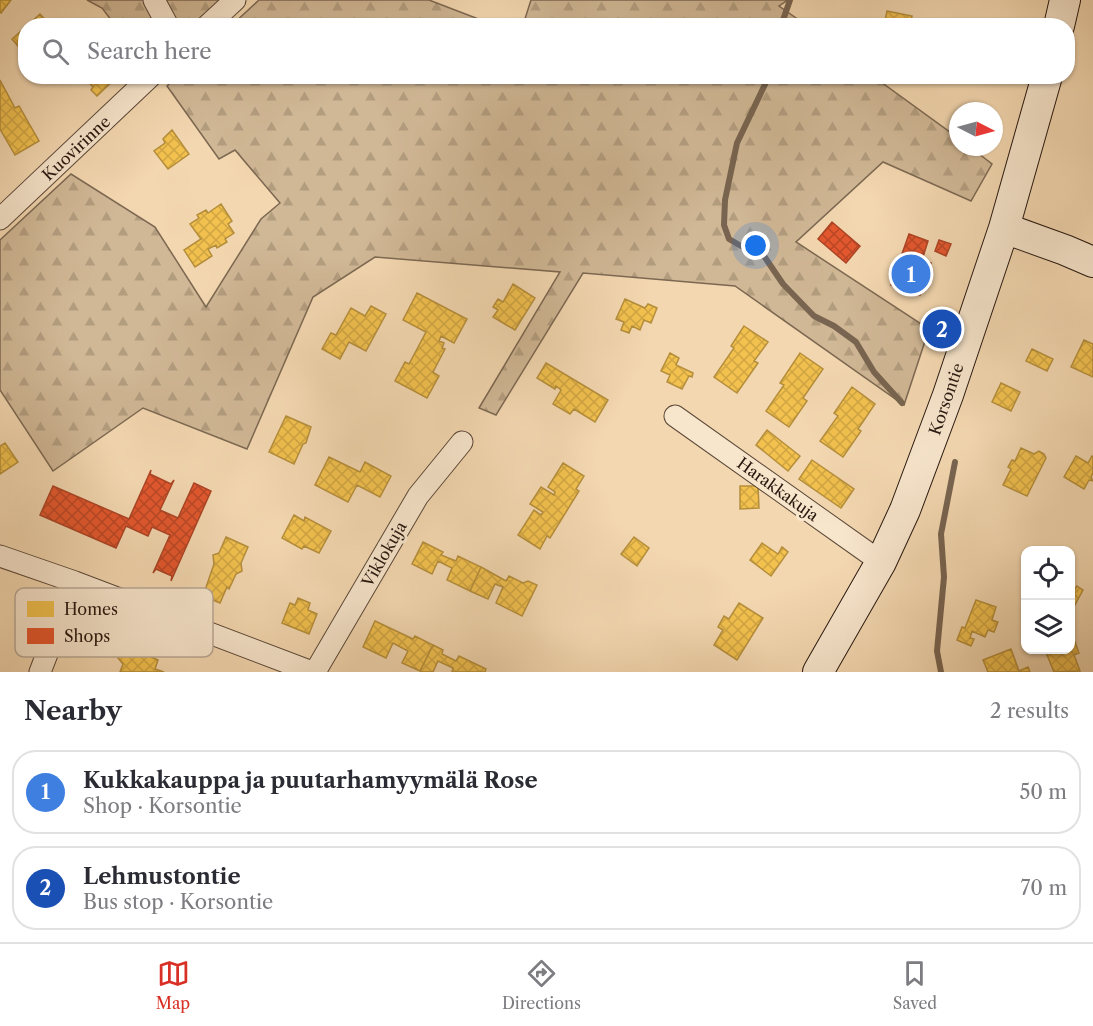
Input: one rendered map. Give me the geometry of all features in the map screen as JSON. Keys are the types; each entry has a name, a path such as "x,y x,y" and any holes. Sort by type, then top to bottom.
{"main road":[{"path":"1061,18 1065,0"},
{"name":"Korsontie","path":"818,672 881,562 905,510 948,395 1004,228 1045,84"},
{"path":"1004,228 1093,262"}],"street":[{"path":"154,0 164,18"},
{"path":"216,18 235,0"},
{"name":"Kuovirinne","path":"0,219 143,84"},
{"name":"Harakkakuja","path":"675,416 881,562"},
{"name":"Viklokuja","path":"313,672 418,496 462,442"},
{"path":"0,556 91,588"},
{"path":"73,588 75,582"},
{"path":"213,634 313,672"},
{"path":"40,672 46,657"}],"green space":[{"path":"87,0 224,0 204,18 110,18 102,8"},
{"path":"259,0 429,0 476,18 240,18"},
{"path":"531,0 788,0 779,6 796,18 525,18"},
{"path":"169,84 884,84 949,131 949,156 982,156 992,164 971,201 883,162 796,242 929,329 904,405 735,286 583,273 496,415 479,408 560,272 375,257 313,297 247,449 143,408 53,471 0,390 0,240 71,174 155,227 206,307 261,219 280,203 235,150 219,159 167,86"}],"building: Homes":[{"path":"0,0 11,0 1,13 0,12"},
{"path":"887,11 912,16 912,18 886,18"},
{"path":"18,34 18,46 12,39"},
{"path":"0,80 15,108 19,106 39,141 15,155 0,129"},
{"path":"90,84 110,84 97,96 91,90 93,87"},
{"path":"172,130 189,154 168,169 154,151 165,143 163,139"},
{"path":"221,204 232,221 228,224 234,233 225,239 227,242 217,248 216,245 208,249 212,256 195,267 184,250 201,239 190,224 199,218 197,215 206,210 208,213"},
{"path":"513,284 535,298 515,330 493,317 498,310 493,307 498,299 503,302"},
{"path":"417,293 467,319 454,343 441,336 439,341 444,343 442,348 445,349 433,372 439,376 427,398 395,381 405,362 409,364 426,332 403,320"},
{"path":"625,299 645,308 648,304 657,308 651,323 644,320 640,330 632,326 629,333 621,330 624,322 616,319"},
{"path":"371,306 386,314 366,351 349,342 340,359 322,349 331,333 336,335 351,308 365,316"},
{"path":"744,326 768,342 754,361 758,363 737,393 714,377 734,348 731,346"},
{"path":"1084,340 1093,344 1093,377 1071,367"},
{"path":"1032,349 1053,359 1047,371 1026,361"},
{"path":"670,353 679,358 676,365 693,373 682,389 667,382 670,375 661,371"},
{"path":"800,353 823,369 803,398 807,401 789,427 766,411 784,385 780,383"},
{"path":"546,363 608,400 595,422 574,409 570,414 553,404 561,390 537,378"},
{"path":"1001,383 1020,392 1011,411 992,402"},
{"path":"852,387 875,404 858,429 861,431 843,457 820,441 838,416 834,413"},
{"path":"286,416 311,427 306,443 303,444 294,464 269,452"},
{"path":"767,430 800,456 788,471 756,445"},
{"path":"5,443 18,462 0,474 0,446"},
{"path":"1021,448 1034,454 1039,451 1046,458 1027,496 1003,485 1011,469 1008,467 1012,460 1015,461"},
{"path":"1076,456 1088,463 1093,457 1091,477 1093,481 1089,480 1084,489 1064,477"},
{"path":"329,457 360,472 365,462 391,476 380,497 357,485 348,502 315,485"},
{"path":"812,460 854,489 841,508 799,479"},
{"path":"563,463 584,476 576,489 579,491 550,538 547,536 540,549 518,535 534,510 541,515 543,512 530,504 541,487 554,495 555,492 548,487"},
{"path":"740,486 758,486 759,508 740,509"},
{"path":"294,515 304,521 305,517 331,531 319,553 304,546 302,549 282,538"},
{"path":"226,537 248,547 241,563 242,571 236,574 229,589 227,587 220,603 213,600 213,588 206,588 214,564 213,555 219,553"},
{"path":"634,537 649,548 637,566 621,554"},
{"path":"423,542 443,552 441,555 456,561 458,556 481,567 470,591 447,580 452,568 438,561 432,574 412,564"},
{"path":"762,543 778,554 782,547 788,552 771,576 750,560"},
{"path":"481,567 506,581 509,576 523,583 528,581 537,585 522,616 496,603 503,587 495,584 488,599 470,591"},
{"path":"1077,586 1083,590 1075,605 1075,600"},
{"path":"298,598 310,603 308,610 317,614 309,634 282,623 290,603 295,605"},
{"path":"976,600 996,607 992,620 998,622 994,632 988,630 985,637 972,631 970,638 974,639 971,646 957,640 962,627 965,628"},
{"path":"739,603 763,618 737,660 714,645 723,630 718,627 724,616 729,619"},
{"path":"375,621 413,639 415,636 433,645 420,671 402,663 408,651 393,643 386,658 363,647"},
{"path":"1075,642 1079,653 1074,655 1080,671 1054,672 1047,654 1075,654"},
{"path":"433,645 443,650 442,654 456,661 459,656 486,669 485,672 452,672 453,668 438,661 433,672 421,672"},
{"path":"1011,649 1019,671 1028,667 1030,672 988,672 983,660"},
{"path":"151,657 158,660 155,669 164,672 120,672 123,664 118,658"}],"building: Shops":[{"path":"832,222 860,246 846,263 818,239"},
{"path":"909,234 928,241 922,260 931,263 920,295 891,285"},
{"path":"939,240 951,244 946,256 935,251"},
{"path":"151,470 150,474 171,484 174,480 160,510 178,518 194,483 211,491 171,581 172,576 156,569 153,573 170,535 152,527 148,536 126,526 116,548 40,515 53,486 129,519"}],"waterway":[{"path":"784,18 790,0"},
{"path":"765,84 737,143 725,200 724,225 729,239 764,256 783,284 814,316 834,326 856,342 874,372 902,403"},
{"path":"941,672 937,651 944,577 941,534 955,462"}],"place":[{"name":"Kukkakauppa ja puutarhamyymälä Rose","path":"911,274"},
{"name":"Lehmustontie","path":"942,329"}]}
